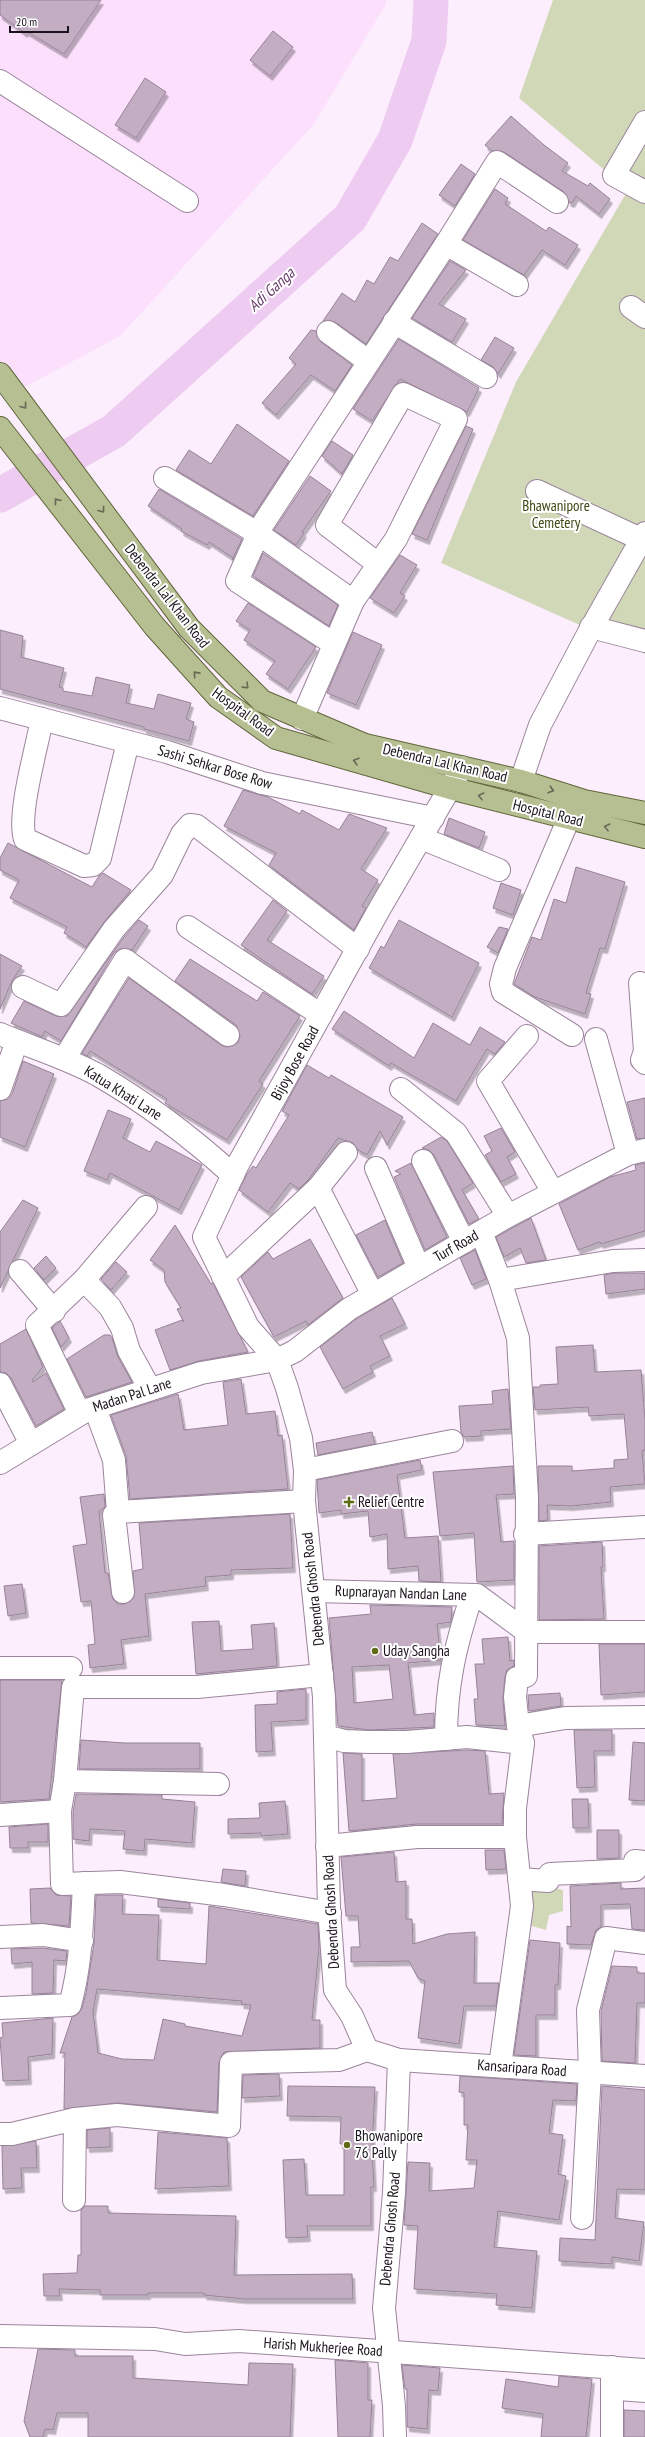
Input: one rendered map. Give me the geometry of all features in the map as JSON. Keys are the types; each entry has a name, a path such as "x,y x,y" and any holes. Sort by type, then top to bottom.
{"main road":[{"name":"Debendra Lal Khan Road","path":"0,374 189,628 262,701 365,745 521,781 584,801 645,813"},
{"name":"Hospital Road","path":"0,428 155,627 218,697 276,738 450,788 645,837"}],"street":[{"path":"0,81 186,201"},
{"path":"645,122 614,175 645,192"},
{"path":"334,644 237,581 258,534 368,361 446,244 497,162 557,202"},
{"path":"446,244 517,284"},
{"path":"394,322 486,377"},
{"path":"328,332 368,361"},
{"path":"302,719 353,601 396,539 456,419 403,394 328,525 378,564"},
{"path":"164,478 258,534 353,601"},
{"path":"521,781 540,725 592,627 644,538 537,492"},
{"path":"592,627 645,641"},
{"name":"Sashi Sehkar Bose Row","path":"0,708 128,742 262,783 433,818"},
{"path":"42,719 24,814 23,832 25,839 84,866 93,865 100,858 128,742"},
{"name":"Bijoy Bose Road","path":"277,1360 248,1327 204,1237 233,1175 358,949 462,767"},
{"path":"569,818 505,968 501,984 504,992 572,1035"},
{"path":"23,987 60,1005 114,929 162,875 182,834 190,825 197,826 358,949"},
{"path":"421,838 499,870"},
{"path":"188,927 321,1015"},
{"path":"64,1059 125,960 228,1034"},
{"path":"81,974 106,992"},
{"path":"640,983 645,1051 642,1060 645,1063"},
{"path":"527,1036 488,1081 553,1192"},
{"path":"0,1089 9,1038"},
{"name":"Katua Khati Lane","path":"9,1038 64,1059 98,1075 183,1131 233,1175"},
{"path":"596,1040 637,1152"},
{"path":"401,1089 456,1133 508,1216"},
{"name":"Turf Road","path":"277,1360 295,1351 349,1309 508,1216 553,1192 637,1152"},
{"path":"223,1277 318,1188 346,1153"},
{"path":"423,1161 500,1280 518,1338 526,1497 527,1632 526,1676 517,1678 515,1697 521,1735 515,1808 515,1837 522,1906 500,2066"},
{"path":"376,1168 419,1268"},
{"path":"318,1188 373,1295"},
{"path":"118,1512 114,1460 88,1411 37,1325 54,1311 84,1280 146,1206"},
{"path":"500,1280 613,1261 645,1260"},
{"path":"20,1272 54,1311"},
{"path":"84,1280 113,1313 122,1328 129,1351 150,1389"},
{"name":"Madan Pal Lane","path":"0,1463 88,1411 200,1372 277,1360"},
{"name":"Debendra Ghosh Road","path":"277,1360 287,1388 301,1438 305,1470 304,1501 322,1675 325,1736 327,1846 335,1990 352,2016 367,2050"},
{"path":"0,1384 31,1444"},
{"path":"305,1470 452,1441"},
{"path":"123,1592 118,1537 114,1515 118,1512 304,1501"},
{"path":"526,1534 645,1527"},
{"name":"Rupnarayan Nandan Lane","path":"314,1591 477,1595 527,1632"},
{"path":"446,1739 448,1694 457,1642 472,1595"},
{"path":"527,1632 645,1632"},
{"path":"0,1668 71,1668"},
{"path":"322,1675 197,1687 73,1687 65,1781 60,1811 62,1884 127,1883 224,1895 330,1913"},
{"path":"325,1736 344,1741 369,1742 521,1735 565,1718 645,1717"},
{"path":"65,1781 218,1784"},
{"path":"0,1816 60,1811"},
{"path":"327,1846 417,1837 515,1837"},
{"path":"519,1879 548,1880 550,1874 635,1870 635,1861 645,1862"},
{"path":"0,2008 70,2005 77,1982 82,1941 84,1883"},
{"path":"0,1937 43,1936 82,1941"},
{"path":"582,2218 590,2072 588,2010 606,1938 645,1943"},
{"path":"0,2134 12,2134 75,2119 117,2115 229,2126 231,2063 339,2060 367,2050 399,2060"},
{"name":"Debendra Ghosh Road","path":"395,2437 384,2308 394,2193 399,2060"},
{"name":"Kansaripara Road","path":"399,2060 645,2076"},
{"path":"74,2200 75,2119"},
{"name":"Harish Mukherjee Road","path":"0,2336 155,2339 185,2344 239,2342 388,2351 645,2370"},
{"path":"615,2368 618,2389 645,2391"},
{"path":"612,2437 615,2368"}],"shaded area":[{"path":"0,0 386,0 386,4 314,124 120,336 4,398 0,392"}],"green space":[{"name":"Bhawanipore Cemetery","path":"553,0 645,0 645,654 441,563 516,382 628,190 519,98"},
{"path":"544,1885 563,1890 563,1911 549,1915 546,1930 528,1925 529,1890"}],"building":[{"path":"0,0 101,0 64,54 26,31 25,33 0,15"},
{"path":"273,31 293,47 270,76 250,60"},
{"path":"145,78 166,92 136,138 115,125"},
{"path":"511,116 544,145 568,163 562,171 588,186 590,183 610,199 599,214 576,196 572,203 569,202 564,192 504,152 492,151 485,145"},
{"path":"461,164 475,174 455,206 439,195"},
{"path":"495,189 508,198 505,204 546,231 549,227 578,245 565,265 542,250 524,275 463,240"},
{"path":"422,223 438,234 366,344 335,322 323,321 342,293 355,302 367,280 374,284 390,257 398,261"},
{"path":"450,261 466,270 439,304 466,319 452,342 412,318"},
{"path":"311,330 316,331 321,342 352,365 335,391 311,375 276,415 262,403 296,364 289,358"},
{"path":"495,337 514,348 498,374 493,367 481,360"},
{"path":"399,339 479,388 467,412 400,379 372,421 353,409"},
{"path":"237,424 289,461 253,516 176,470 189,450 211,464"},
{"path":"466,426 473,429 427,540 412,534"},
{"path":"332,441 353,455 342,474 322,456"},
{"path":"310,476 331,491 302,532 304,533 296,545 274,530"},
{"path":"159,489 242,539 233,558 209,542 207,545 181,531 182,529 148,506"},
{"path":"263,553 338,605 329,626 253,576"},
{"path":"400,555 417,565 400,593 405,596 394,613 370,598"},
{"path":"248,603 316,647 288,689 266,674 275,661 244,640 250,630 236,621"},
{"path":"0,630 23,636 21,657 64,668 59,687 63,688 63,691 92,696 96,677 130,685 126,703 154,709 158,694 191,703 186,719 194,722 189,741 144,729 144,727 0,689"},
{"path":"353,632 382,645 356,705 327,693"},
{"path":"243,790 268,797 300,814 302,810 339,830 349,814 387,828 361,869 378,880 362,906 366,908 354,930 269,865 276,853 224,826"},
{"path":"449,818 485,832 479,848 444,834"},
{"path":"8,843 92,887 99,876 103,873 131,890 86,947 64,933 67,927 10,898 19,880 0,870 0,858"},
{"path":"576,867 625,882 605,949 600,948 586,993 591,994 585,1014 535,997 514,984 532,937 541,940 554,899 566,903"},
{"path":"501,883 521,890 513,915 493,908"},
{"path":"273,900 287,911 267,940 324,976 312,994 241,945"},
{"path":"139,920 148,926 132,950 120,949 114,953 61,1041 45,1031 42,1037 11,1023 24,1001 56,1016 67,1016 124,937"},
{"path":"399,920 479,963 452,1017 369,968 381,946 384,948"},
{"path":"499,927 508,929 498,953 487,947"},
{"path":"0,954 22,966 12,981 0,1009"},
{"path":"190,959 257,1001 263,992 300,1016 259,1081 263,1084 227,1140 165,1103 167,1099 90,1051 87,1056 82,1053 129,978 221,1045 227,1047 238,1043 240,1036 236,1025 175,981"},
{"path":"344,1011 414,1058 433,1023 470,1045 480,1027 505,1042 495,1054 487,1049 456,1101 391,1063 389,1066 332,1029"},
{"path":"23,1061 54,1074 25,1147 0,1137 0,1101 8,1099 12,1094"},
{"path":"307,1065 329,1078 331,1075 403,1117 387,1145 380,1131 367,1155 358,1150 353,1143 338,1138 309,1179 299,1189 290,1183 268,1212 239,1190 247,1174 253,1166 256,1168 289,1115 282,1111"},
{"path":"645,1098 645,1138 637,1139 627,1102"},
{"path":"108,1110 131,1119 123,1138 150,1152 156,1141 202,1165 179,1210 110,1173 107,1180 84,1171"},
{"path":"501,1128 515,1152 507,1157 516,1174 501,1182 485,1155 492,1151 484,1136"},
{"path":"441,1137 447,1141 473,1183 462,1190 479,1219 469,1224 434,1155 429,1150 422,1148"},
{"path":"411,1163 447,1237 425,1250 394,1177 401,1174 395,1171"},
{"path":"645,1163 645,1231 601,1244 600,1242 578,1250 559,1204 610,1177 636,1170 635,1165"},
{"path":"23,1200 38,1208 0,1288 0,1232"},
{"path":"531,1218 546,1260 526,1263 520,1248 504,1257 496,1237"},
{"path":"385,1220 403,1263 378,1277 356,1235"},
{"path":"175,1225 211,1284 213,1283 248,1352 199,1361 170,1370 155,1330 182,1320 184,1322 177,1309 181,1308 165,1282 164,1270 150,1260"},
{"path":"310,1239 343,1298 308,1325 306,1321 274,1337 241,1277 268,1252 273,1259"},
{"path":"475,1250 486,1279 472,1285 460,1258"},
{"path":"46,1256 56,1268 44,1280 34,1268"},
{"path":"116,1262 127,1272 111,1290 101,1279"},
{"path":"614,1273 645,1273 645,1289 606,1294 604,1275"},
{"path":"392,1298 405,1324 380,1336 390,1356 370,1366 373,1372 343,1389 320,1347 356,1319"},
{"path":"60,1321 69,1338 61,1347 52,1328"},
{"path":"26,1329 43,1367 32,1380 33,1382 46,1373 64,1409 36,1426 11,1378 6,1373 0,1372 0,1344"},
{"path":"104,1335 110,1335 112,1338 118,1357 132,1382 86,1397 67,1359"},
{"path":"593,1345 595,1372 641,1370 645,1420 645,1450 642,1451 645,1484 610,1487 611,1502 571,1506 547,1505 548,1520 539,1521 538,1466 572,1466 572,1471 614,1468 614,1460 628,1459 624,1414 589,1416 588,1407 535,1410 533,1387 558,1384 556,1347"},
{"path":"241,1379 246,1414 275,1411 278,1436 282,1435 288,1489 130,1499 126,1456 111,1415 178,1394 184,1430 228,1425 223,1382"},
{"path":"508,1389 511,1429 481,1431 481,1436 464,1437 461,1432 459,1406 493,1404 492,1391"},
{"path":"372,1432 375,1444 318,1455 316,1443"},
{"path":"420,1460 422,1470 397,1475 405,1538 438,1536 441,1582 419,1581 418,1566 388,1569 387,1534 370,1537 368,1511 341,1514 341,1510 319,1513 317,1480"},
{"path":"513,1466 514,1494 496,1495 501,1542 514,1541 514,1580 477,1582 474,1533 440,1536 433,1472"},
{"path":"104,1494 105,1507 99,1511 105,1573 108,1573 113,1599 118,1604 125,1604 134,1597 133,1571 143,1569 139,1523 290,1514 293,1568 231,1570 231,1575 205,1577 206,1586 145,1594 149,1636 121,1640 124,1664 90,1668 88,1645 95,1644 91,1601 81,1602 73,1546 87,1544 80,1497"},
{"path":"602,1542 603,1567 601,1567 604,1619 539,1620 539,1546"},
{"path":"22,1584 26,1613 8,1616 4,1586"},
{"path":"370,1605 452,1607 451,1622 437,1624 441,1660 408,1663 414,1715 434,1713 434,1727 369,1730 338,1726 329,1618 371,1614","holes":["389,1665 393,1699 354,1703 352,1667"]},
{"path":"219,1621 221,1651 253,1649 251,1625 274,1623 277,1666 196,1674 192,1622"},
{"path":"508,1637 510,1661 514,1660 514,1666 507,1670 505,1677 503,1698 505,1726 476,1725 474,1699 478,1699 475,1664 484,1664 482,1639"},
{"path":"599,1644 645,1644 645,1692 601,1695"},
{"path":"0,1680 62,1680 49,1799 0,1802"},
{"path":"306,1689 306,1720 271,1722 273,1751 256,1752 255,1705 277,1704 277,1692"},
{"path":"560,1693 561,1706 529,1711 528,1695"},
{"path":"574,1730 612,1730 612,1751 594,1751 595,1787 577,1788"},
{"path":"81,1740 125,1743 200,1743 200,1769 79,1769"},
{"path":"633,1742 645,1743 645,1801 629,1800"},
{"path":"467,1750 485,1751 489,1794 504,1793 502,1824 417,1824 349,1831 343,1753 362,1754 362,1801 397,1798 393,1754"},
{"path":"76,1794 162,1795 162,1799 195,1802 192,1843 145,1839 144,1851 123,1849 125,1831 90,1829 89,1841 73,1839 73,1812"},
{"path":"572,1799 588,1799 589,1828 573,1828"},
{"path":"285,1801 288,1834 261,1836 261,1833 228,1834 228,1819 260,1818 259,1803"},
{"path":"48,1824 48,1842 28,1842 28,1848 10,1848 9,1827"},
{"path":"597,1830 619,1830 619,1858 597,1859"},
{"path":"485,1850 504,1850 506,1869 486,1870"},
{"path":"394,1852 396,1882 406,1881 406,1919 412,1919 413,1944 447,1934 475,1932 474,1983 499,1983 496,2006 464,2006 459,2044 418,2038 425,1981 418,1978 409,1961 351,1962 351,1947 360,1947 358,1916 346,1916 341,1857"},
{"path":"223,1869 246,1871 245,1886 221,1882"},
{"path":"621,1883 621,1889 645,1888 645,1930 632,1929 630,1904 601,1905 601,1927 596,1930 591,1945 567,1944 567,1926 571,1927 570,1886"},
{"path":"50,1888 56,1895 71,1896 69,1926 31,1923 30,1889"},
{"path":"96,1895 123,1895 122,1914 159,1915 157,1960 206,1964 209,1906 318,1924 319,1948 312,2020 320,2020 320,2048 224,2052 219,2063 217,2112 118,2103 64,2109 65,2053 60,2053 72,2017 78,2014 82,2008 86,1993 94,1943","holes":["97,1989 242,2001 241,2004 251,2005 242,2036 185,2026 185,2024 163,2019 154,2060 122,2059 98,2053 93,2012"]},
{"path":"158,1899 190,1903 190,1909 158,1907"},
{"path":"530,1940 560,1943 558,1985 555,1985 555,2015 536,2015 536,2056 514,2055"},
{"path":"42,1948 67,1951 66,1961 54,1960 53,1993 32,1994 32,1962 12,1964 11,1949"},
{"path":"612,1966 637,1967 637,1973 645,1973 645,2003 637,2003 635,2063 602,2061 601,2011"},
{"path":"53,2018 52,2054 28,2057 29,2080 3,2081 0,2038 3,2037 2,2023"},
{"path":"279,2074 280,2096 242,2098 243,2075"},
{"path":"460,2076 577,2084 576,2101 553,2100 549,2133 563,2135 558,2174 566,2176 559,2220 498,2211 494,2247 537,2251 532,2308 496,2305 497,2294 414,2289 418,2226 404,2225 408,2162 430,2163 429,2191 474,2188 477,2160 466,2160 468,2125 464,2125 464,2093 459,2092"},
{"path":"288,2086 375,2087 372,2148 374,2187 371,2187 371,2226 307,2226 308,2237 286,2238 283,2160 304,2159 306,2195 344,2195 344,2144 340,2144 341,2117 287,2116"},
{"path":"602,2086 645,2090 645,2190 617,2189 615,2218 644,2222 639,2261 612,2257 612,2264 559,2261 560,2238 595,2240"},
{"path":"110,2128 110,2147 87,2148 87,2130"},
{"path":"158,2132 227,2138 229,2186 155,2189"},
{"path":"36,2141 37,2168 21,2168 22,2188 3,2189 2,2146"},
{"path":"85,2206 108,2206 108,2213 236,2216 234,2275 352,2274 353,2299 244,2299 204,2295 204,2293 100,2295 100,2290 59,2289 60,2296 44,2296 43,2274 77,2273 78,2255 81,2255 81,2210"},
{"path":"38,2349 75,2350 75,2356 133,2356 133,2378 248,2385 249,2363 293,2364 290,2437 88,2437 88,2413 57,2413 53,2430 45,2429 43,2437 30,2437 24,2421"},
{"path":"335,2360 368,2363 368,2400 372,2400 370,2437 338,2437"},
{"path":"402,2365 440,2368 438,2391 429,2390 427,2429 407,2427 407,2389 405,2389"},
{"path":"559,2376 592,2379 586,2437 541,2437 543,2414 502,2408 506,2379 558,2387"},
{"path":"624,2410 645,2411 645,2437 624,2437"}],"waterway":[{"name":"Adi Ganga","path":"0,495 114,431 350,218 395,140 429,41 431,0"}],"place":[{"name":"Relief Centre","path":"349,1502"},
{"name":"Uday Sangha","path":"375,1651"},
{"name":"Bhowanipore 76 Pally","path":"347,2145"}]}
